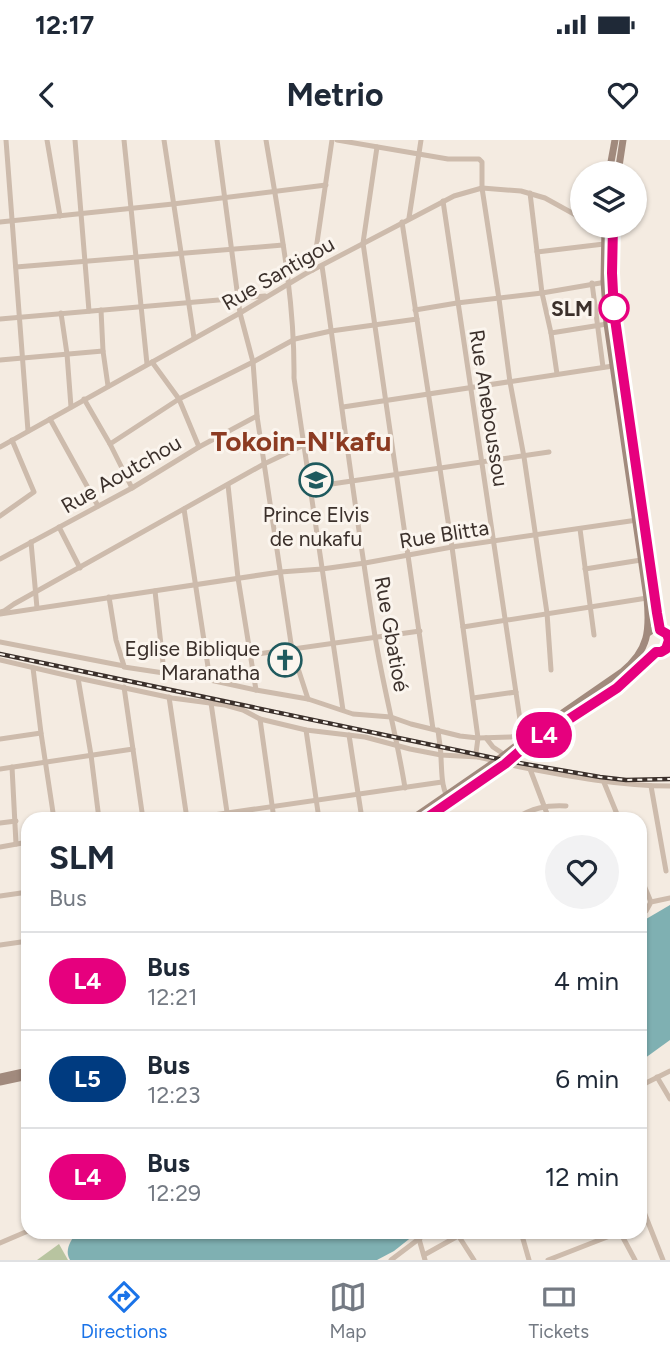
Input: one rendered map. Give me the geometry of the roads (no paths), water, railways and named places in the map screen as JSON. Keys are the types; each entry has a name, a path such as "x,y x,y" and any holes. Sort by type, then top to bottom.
{"main road":[{"path":"611,161 615,140"},
{"path":"620,161 623,140"},
{"path":"525,739 583,711 629,678 656,652 669,646 640,519 613,366 607,324 606,238"},
{"path":"608,244 610,238"},
{"path":"433,812 525,739 628,667 646,643 647,598 641,560 640,519 608,281"},
{"path":"648,634 652,630 666,633"},
{"path":"646,643 650,650 656,652"},
{"path":"578,702 583,711"},
{"path":"425,812 448,799"},
{"path":"0,1080 21,1073"},
{"path":"0,1080 21,1077"}],"street":[{"path":"6,140 28,431"},
{"path":"47,140 60,216"},
{"path":"75,140 89,311"},
{"path":"124,140 140,308 150,363 179,399 199,447"},
{"path":"164,140 194,338"},
{"path":"217,140 240,313 253,362 257,416 292,650 308,699"},
{"path":"266,140 295,339 294,378 343,710"},
{"path":"313,270 334,140 448,159 481,160 482,188 510,382 547,613 551,670"},
{"path":"409,218 421,140"},
{"path":"377,147 363,243 408,556 441,754 442,782 448,799"},
{"path":"0,222 326,185"},
{"name":"Rue Santigou","path":"0,447 322,265 443,201 482,188 509,190 530,193 570,211"},
{"path":"530,193 542,293 557,374"},
{"name":"Rue Aneboussou","path":"443,201 525,739"},
{"path":"402,222 473,698 482,738 476,753 478,757"},
{"path":"537,252 608,244"},
{"path":"16,267 283,245"},
{"name":"Rue Gbatioé","path":"322,265 375,638 399,746 405,788"},
{"path":"415,310 608,281"},
{"path":"593,283 603,367"},
{"path":"0,318 267,296"},
{"path":"101,310 108,386"},
{"path":"61,313 71,407"},
{"path":"110,444 179,399 295,339 417,319"},
{"path":"551,333 607,324"},
{"path":"0,360 103,351"},
{"path":"343,407 613,366"},
{"path":"84,399 132,488"},
{"name":"Rue Aoutchou","path":"0,559 132,488 257,416"},
{"path":"50,419 98,506"},
{"path":"0,516 34,492 12,440"},
{"path":"0,613 304,444"},
{"path":"311,487 549,452"},
{"path":"228,485 238,578 256,690"},
{"path":"184,509 210,680"},
{"name":"Rue Blitta","path":"0,613 280,572 365,563 640,519"},
{"path":"59,527 80,568"},
{"path":"580,529 594,635"},
{"path":"31,542 37,608"},
{"path":"585,569 641,560"},
{"path":"155,591 164,673"},
{"path":"109,597 116,640 124,666"},
{"path":"463,627 647,598"},
{"path":"250,655 420,631"},
{"path":"0,642 308,699 353,714 391,717 460,736 525,739"},
{"path":"0,660 169,697 243,710 260,719 306,730 349,735 441,754 501,760 530,769 651,786 670,786"},
{"path":"33,668 53,812"},
{"path":"78,678 98,812"},
{"path":"124,687 142,812"},
{"path":"473,698 516,692"},
{"path":"169,697 186,812"},
{"path":"211,703 227,812"},
{"path":"260,719 273,812"},
{"path":"306,730 318,812"},
{"path":"0,738 41,733"},
{"path":"349,735 361,812"},
{"path":"482,738 494,747 501,760"},
{"path":"0,769 132,749"},
{"path":"12,767 16,844"},
{"path":"530,769 548,812"},
{"path":"603,780 616,812"},
{"path":"248,812 442,782"},
{"path":"651,786 666,871"},
{"path":"527,812 545,805 566,806"},
{"path":"0,823 16,821"},
{"path":"0,847 21,843"},
{"path":"0,896 21,893"},
{"path":"647,893 651,902"},
{"path":"647,909 651,902 670,898"},
{"path":"0,945 21,942"},
{"path":"647,1082 670,1071"},
{"path":"657,1077 670,1099"},
{"path":"647,1220 663,1260"},
{"path":"0,1243 21,1234"},
{"path":"391,1260 419,1239 425,1258 450,1239"},
{"path":"460,1239 474,1260"},
{"path":"523,1239 529,1260"},
{"path":"548,1260 602,1239"},
{"path":"624,1239 635,1260"},
{"path":"403,1252 405,1260"}],"water":[{"path":"670,905 670,1040 647,1057 647,918"},
{"path":"73,1239 409,1239 377,1260 70,1260 68,1249"}],"railway":[{"path":"0,654 508,761 626,780 670,779"}],"place":[{"name":"SLM","path":"614,308"},
{"name":"Prince Elvis de nukafu","path":"316,480"},
{"name":"Eglise Biblique Maranatha","path":"285,660"}],"district":[{"name":"Tokoin-N'kafu","path":"301,441"}]}
